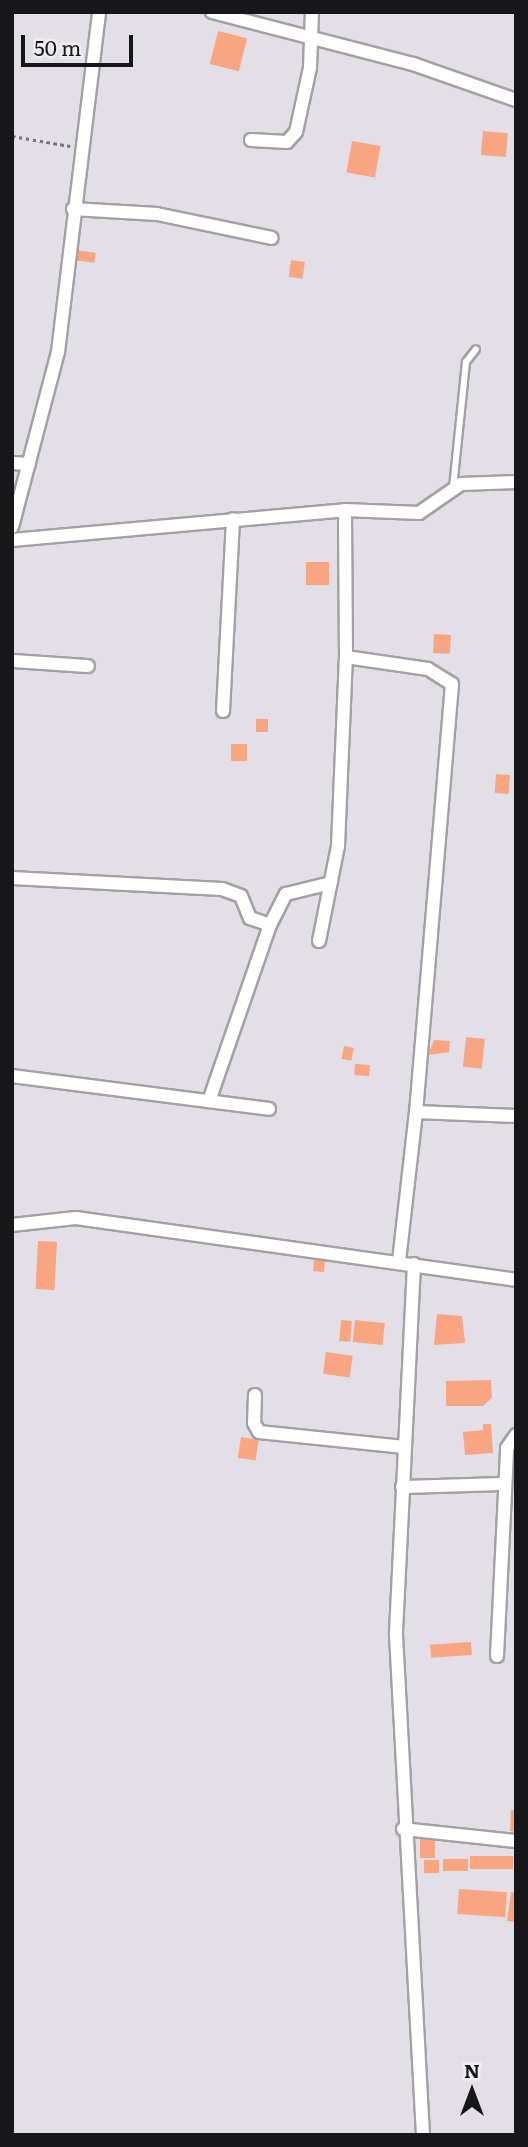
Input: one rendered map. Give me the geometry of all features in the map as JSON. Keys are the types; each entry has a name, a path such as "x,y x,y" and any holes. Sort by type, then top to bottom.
{"street":[{"path":"12,527 58,352 80,148 99,12"},
{"path":"212,12 307,35 476,83 516,100"},
{"path":"251,140 287,142 296,132 310,68 307,35 312,12"},
{"path":"73,209 157,214 272,238"},
{"path":"12,463 29,464"},
{"path":"12,540 345,510 419,513 434,508 453,488 516,482"},
{"path":"319,941 338,846 346,657 345,510"},
{"path":"223,711 233,519"},
{"path":"346,657 428,669 444,674 452,684 416,1112 399,1261"},
{"path":"12,661 88,666"},
{"path":"12,877 222,889 242,896 250,918 270,925"},
{"path":"209,1101 270,925 286,894 331,883"},
{"path":"12,1076 269,1109"},
{"path":"416,1112 516,1116"},
{"path":"12,1225 76,1219 399,1261 516,1280"},
{"path":"414,1264 396,1635 403,1829 423,2135"},
{"path":"255,1395 254,1423 259,1432 404,1447"},
{"path":"497,1656 507,1448 516,1435"},
{"path":"402,1487 504,1484"},
{"path":"403,1829 516,1841"}],"lane":[{"path":"453,488 466,362 476,349"}],"path":[{"path":"12,136 80,148"}],"building":[{"path":"218,31 247,38 239,71 210,64"},
{"path":"483,131 508,133 506,157 481,155"},
{"path":"352,141 381,146 375,178 346,173"},
{"path":"75,250 96,253 94,263 74,260"},
{"path":"291,260 305,262 302,279 289,277"},
{"path":"306,562 329,562 329,585 306,585"},
{"path":"434,634 451,635 450,654 433,653"},
{"path":"256,719 268,719 268,732 256,732"},
{"path":"231,744 247,744 247,761 231,761"},
{"path":"496,774 510,775 509,794 495,793"},
{"path":"466,1037 485,1039 482,1069 463,1067"},
{"path":"434,1040 450,1041 449,1052 428,1055"},
{"path":"344,1046 354,1048 351,1061 342,1059"},
{"path":"355,1064 370,1065 369,1076 354,1075"},
{"path":"38,1241 57,1242 54,1290 35,1289"},
{"path":"314,1260 325,1261 324,1272 313,1271"},
{"path":"437,1314 462,1316 465,1343 434,1345"},
{"path":"341,1320 352,1321 350,1342 339,1341"},
{"path":"355,1320 385,1323 383,1345 353,1342"},
{"path":"326,1352 353,1356 350,1378 323,1374"},
{"path":"491,1380 492,1398 483,1406 446,1406 446,1381"},
{"path":"483,1424 491,1424 493,1453 465,1455 463,1432 483,1430"},
{"path":"241,1437 259,1440 255,1461 238,1458"},
{"path":"471,1642 472,1655 431,1658 430,1645"},
{"path":"511,1810 516,1810 516,1832 510,1831"},
{"path":"420,1832 435,1832 435,1858 420,1858"},
{"path":"470,1856 513,1856 513,1869 470,1869"},
{"path":"443,1859 468,1859 468,1871 443,1871"},
{"path":"424,1860 439,1860 439,1873 424,1873"},
{"path":"459,1889 507,1892 505,1917 457,1914"},
{"path":"511,1892 516,1893 516,1922 507,1921"}]}
